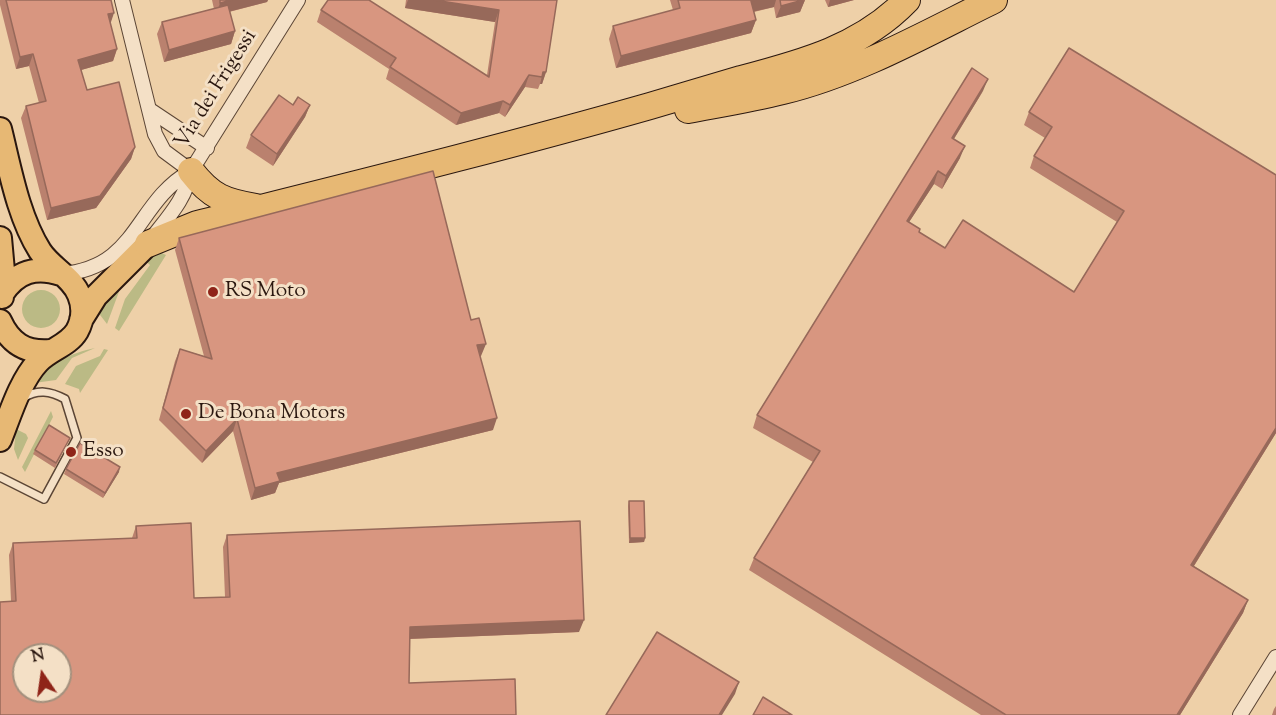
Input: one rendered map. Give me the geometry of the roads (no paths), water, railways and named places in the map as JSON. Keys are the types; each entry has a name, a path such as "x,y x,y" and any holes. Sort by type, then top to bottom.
{"highway":[{"path":"148,244 197,224 742,89 833,51 880,25 907,0"},
{"path":"742,89 784,91 827,77 994,0"},
{"path":"191,171 202,185 228,203 263,207"}],"main road":[{"path":"0,129 28,224 39,250 79,294 81,320"},
{"path":"0,238 1,298"},
{"path":"0,440 16,402 36,364 50,351 70,340 96,296 148,244"},
{"path":"1,298 15,278 32,270 46,269 62,274"},
{"path":"0,321 5,331 21,347 30,351 50,351"}],"street":[{"path":"122,0 155,134 164,151 191,171"},
{"name":"Via dei Frigessi","path":"148,244 182,200 188,188 191,171 298,0"},
{"path":"150,110 207,148"},
{"name":"Via dei Frigessi","path":"62,274 90,271 112,257 174,180 191,171"},
{"path":"1240,715 1276,657"}],"lane":[{"path":"0,477 44,499 77,438 65,399 52,392 40,391 16,402"}],"place":[{"name":"RS Moto","path":"213,292"},
{"name":"De Bona Motors","path":"186,414"},
{"name":"Esso","path":"71,452"}]}
